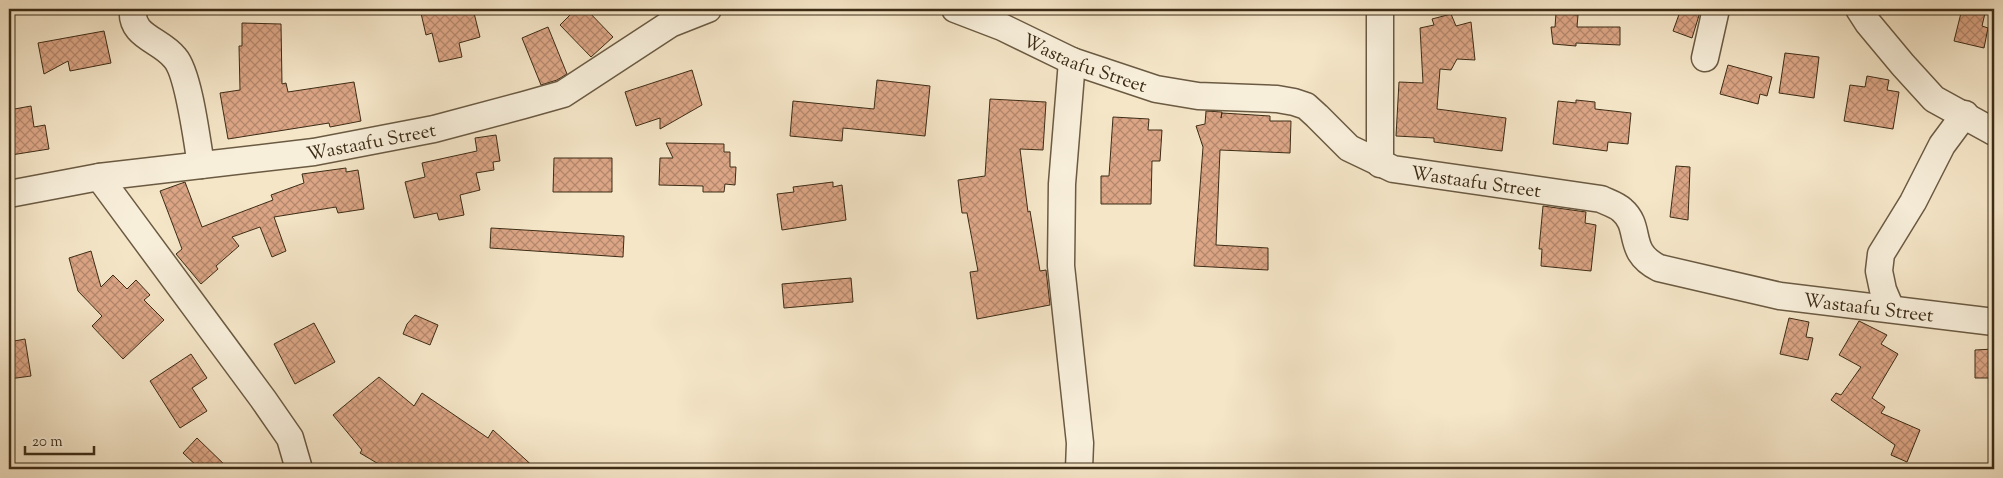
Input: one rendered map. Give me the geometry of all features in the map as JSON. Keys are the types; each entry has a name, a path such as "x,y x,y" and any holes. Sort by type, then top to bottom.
{"street":[{"path":"133,9 132,16 136,27 176,58 184,78 201,165"},
{"name":"Wastaafu Street","path":"9,194 99,177 314,152 425,130 563,94 598,73 631,47 670,24 708,9"},
{"name":"Wastaafu Street","path":"955,9 1002,27 1072,61 1156,89 1198,96 1277,99 1306,106 1349,148 1393,169 1601,199 1623,210 1633,228 1639,253 1648,263 1659,268 1780,296 1994,322"},
{"path":"1380,9 1380,164"},
{"path":"1705,58 1716,9"},
{"path":"1859,9 1902,65 1934,99 1965,114 1994,132"},
{"path":"1072,61 1062,184 1062,266 1080,443 1079,469"},
{"path":"1891,309 1883,290 1879,271 1881,254 1917,195 1942,145 1965,114"},
{"path":"99,177 290,438 299,469"}],"building":[{"path":"420,9 473,9 480,37 459,43 462,57 439,62 432,33 426,35"},
{"path":"576,9 586,9 613,37 591,57 560,25"},
{"path":"1681,9 1701,9 1692,38 1673,31"},
{"path":"1962,9 1986,9 1982,26 1988,28 1984,48 1954,41"},
{"path":"1556,13 1578,15 1577,27 1620,27 1620,45 1576,43 1576,46 1553,44 1551,27 1555,27"},
{"path":"1451,14 1456,26 1471,22 1475,60 1457,59 1451,70 1440,69 1437,109 1506,118 1502,151 1434,142 1434,138 1396,136 1399,82 1423,83 1420,28 1434,25 1432,19"},
{"path":"242,23 281,24 282,84 286,83 288,92 354,82 361,121 330,127 329,123 228,139 220,93 240,90 239,46 242,46"},
{"path":"548,27 567,74 557,80 541,85 522,38"},
{"path":"104,31 111,63 70,71 68,61 44,74 38,43"},
{"path":"1785,53 1819,57 1814,98 1779,93"},
{"path":"1728,65 1772,77 1767,96 1760,94 1758,104 1720,94"},
{"path":"692,70 702,105 660,129 660,118 636,126 625,92"},
{"path":"1867,76 1889,80 1887,90 1899,92 1893,129 1844,121 1850,85 1865,87"},
{"path":"877,80 930,86 925,136 843,128 842,141 790,136 793,101 874,109"},
{"path":"990,99 1046,102 1043,150 1020,149 1028,212 1030,211 1040,271 1046,270 1050,305 977,319 970,272 978,271 967,213 962,213 958,180 985,176"},
{"path":"1576,100 1595,102 1595,109 1631,113 1628,144 1608,142 1607,151 1553,144 1558,101 1576,103"},
{"path":"31,106 34,127 45,125 49,149 11,155 9,110"},
{"path":"1206,111 1222,112 1221,118 1222,113 1270,116 1270,121 1291,121 1290,153 1220,150 1216,245 1268,248 1268,270 1194,266 1203,147 1196,126 1205,124"},
{"path":"1113,117 1149,119 1148,130 1162,130 1160,161 1152,161 1151,204 1101,204 1101,176 1109,176"},
{"path":"496,135 500,161 493,162 494,170 476,173 480,190 460,195 464,215 439,220 437,213 414,218 405,182 425,177 422,163 477,151 475,138"},
{"path":"666,143 724,144 724,152 730,152 730,167 736,167 735,185 725,184 724,192 703,192 703,186 659,185 660,158 673,158"},
{"path":"554,158 612,158 612,192 553,192"},
{"path":"1676,166 1690,167 1688,220 1670,217"},
{"path":"346,168 346,172 358,170 364,209 338,213 336,207 274,217 286,251 272,257 260,227 232,237 239,246 216,266 218,269 201,284 176,254 182,249 160,191 185,182 202,227 273,200 271,195 304,183 302,174"},
{"path":"833,182 833,187 842,185 846,220 782,230 777,194 794,192 793,187"},
{"path":"1543,206 1586,212 1585,223 1596,225 1591,271 1541,266 1542,249 1539,249"},
{"path":"491,228 624,236 623,257 490,248"},
{"path":"91,251 101,287 113,275 127,289 136,280 150,295 144,300 164,320 123,359 92,326 102,316 78,291 69,258"},
{"path":"851,278 853,302 784,308 782,284"},
{"path":"415,315 438,325 430,345 403,334 407,324"},
{"path":"1789,318 1809,322 1806,337 1813,338 1808,360 1780,354"},
{"path":"1859,321 1887,335 1881,344 1898,354 1872,398 1885,407 1881,413 1920,430 1907,462 1891,455 1895,445 1831,400 1836,393 1841,395 1861,367 1839,355"},
{"path":"314,323 335,362 295,384 274,344"},
{"path":"25,339 31,376 9,379 9,342"},
{"path":"1994,349 1994,378 1975,378 1975,350"},
{"path":"191,354 207,378 192,388 207,411 180,428 150,381"},
{"path":"379,377 414,406 422,393 488,438 493,430 536,469 387,469 360,453 362,450 333,415"},
{"path":"197,438 229,469 200,469 183,453"}]}
